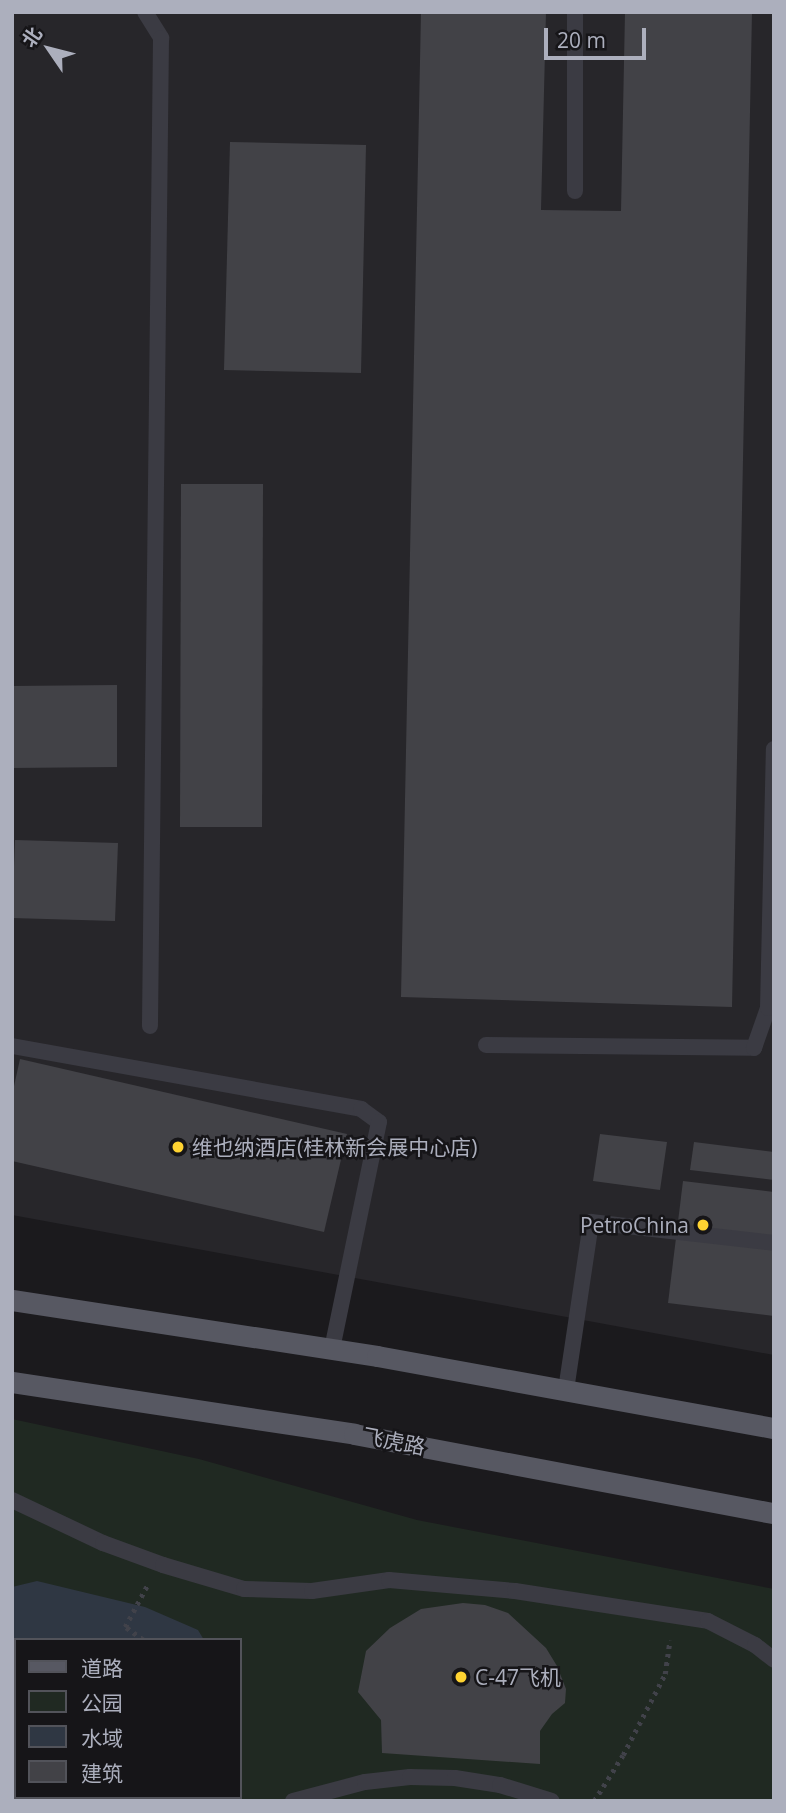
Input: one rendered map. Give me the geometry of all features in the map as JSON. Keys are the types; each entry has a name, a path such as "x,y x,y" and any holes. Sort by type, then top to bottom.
{"main road":[{"path":"12,1300 332,1349 774,1428"},
{"name":"飞虎路","path":"12,1382 354,1434 774,1513"}],"lane":[{"path":"145,12 161,38 150,1026"},
{"path":"575,12 575,191"},
{"path":"486,1045 754,1048 768,1008 774,749"},
{"path":"12,1046 361,1109 379,1122 332,1349"},
{"path":"566,1390 591,1222 774,1242"},
{"path":"12,1500 103,1543 244,1589 312,1591 389,1580 457,1584 708,1621 755,1645 774,1660"},
{"path":"293,1801 365,1782 410,1777 500,1785 552,1801"}],"path":[{"path":"140,1638 125,1627 159,1563"},
{"path":"594,1801 623,1755 665,1674 670,1640 682,1618"}],"shaded area":[{"path":"12,12 774,12 774,1355 12,1215"}],"green space":[{"path":"12,1419 199,1459 417,1520 774,1589 774,1801 12,1801"}],"water":[{"path":"37,1581 145,1607 198,1630 203,1638 14,1638 12,1698 12,1587"}],"building":[{"path":"421,12 546,12 541,210 621,211 625,12 752,12 732,1007 401,997"},
{"path":"230,142 366,145 361,373 224,370"},
{"path":"181,484 263,484 262,827 180,827"},
{"path":"117,685 117,767 12,768 12,686"},
{"path":"15,840 118,843 115,921 12,918"},
{"name":"维也纳酒店(桂林新会展中心店)","path":"20,1059 347,1134 324,1232 12,1161 12,1095"},
{"path":"600,1134 667,1142 660,1190 593,1181"},
{"path":"694,1142 774,1152 774,1180 690,1170"},
{"path":"683,1181 774,1192 774,1316 668,1303"},
{"name":"C-47飞机","path":"463,1603 485,1605 508,1613 546,1648 557,1666 566,1689 565,1703 552,1714 540,1731 540,1764 382,1753 381,1720 358,1692 366,1651 390,1628 421,1609"}],"place":[{"name":"维也纳酒店(桂林新会展中心店)","path":"178,1147"},
{"name":"PetroChina","path":"703,1225"},
{"name":"C-47飞机","path":"461,1677"}]}
